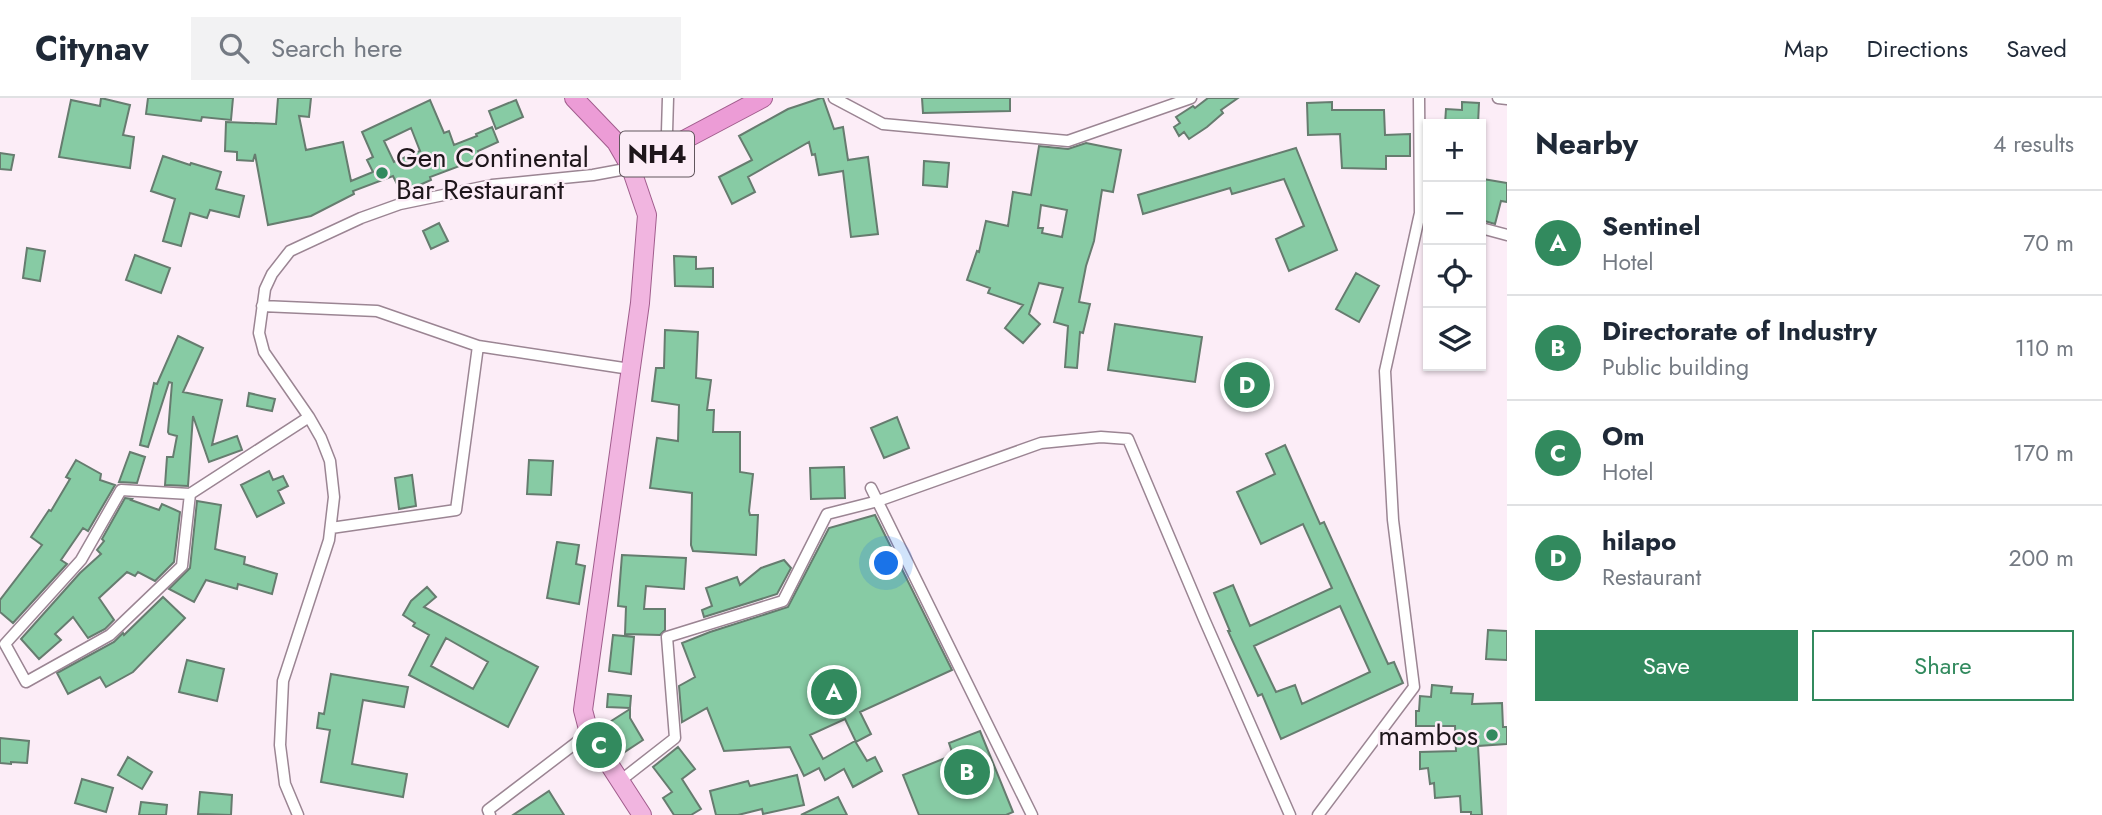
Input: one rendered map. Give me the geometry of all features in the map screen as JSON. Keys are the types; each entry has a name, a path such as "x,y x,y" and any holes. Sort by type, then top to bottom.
{"highway":[{"name":"NH4","path":"574,98 616,142 631,168 763,98"}],"main road":[{"path":"631,168 647,215 640,303 583,710 589,733 642,815"}],"street":[{"path":"668,98 667,132 672,147"},
{"path":"834,98 883,124 1068,141 1191,98"},
{"path":"1419,98 1423,191"},
{"path":"1498,98 1507,99"},
{"path":"298,815 285,784 280,746 284,681 330,540 334,497 330,461 309,417 264,352 259,333 265,289 272,274 290,251 361,218 400,204 492,185 593,175 631,168"},
{"path":"1318,815 1414,687 1393,520 1385,371 1423,218"},
{"path":"1486,229 1507,235"},
{"path":"262,306 377,311 478,346 630,369"},
{"path":"331,527 456,510 478,346"},
{"path":"190,494 182,566 110,635 26,682 5,644 81,560 121,490 190,494 309,417"},
{"path":"620,781 675,738 667,637 783,601 827,514 878,501 1041,443 1101,437 1128,439 1203,619 1290,815"},
{"path":"871,488 1032,815"},
{"path":"490,815 488,810 589,733"}],"building":[{"path":"101,98 130,105 123,135 134,137 130,168 59,157 71,100 100,106"},
{"path":"148,98 233,98 231,120 202,117 201,121 146,114"},
{"path":"278,98 311,98 309,117 299,116 306,150 343,142 351,181 373,172 367,160 373,157 362,132 430,100 444,133 449,131 454,145 492,127 498,142 478,151 481,158 430,177 431,180 413,188 401,192 393,176 353,191 354,194 311,216 268,225 255,154 253,161 237,160 237,152 225,151 226,122 276,124","holes":["411,128 420,151 394,162 384,141"]},
{"path":"821,98 834,129 843,127 848,160 868,157 878,234 851,237 843,171 819,175 815,154 812,155 809,142 748,177 755,192 732,204 719,177 752,160 739,136 788,109"},
{"path":"922,98 1010,98 1010,111 923,113"},
{"path":"1208,98 1238,98 1221,110 1223,113 1207,127 1189,139 1184,132 1179,136 1174,127 1180,123 1176,117"},
{"path":"516,100 523,117 496,129 489,111"},
{"path":"1332,102 1332,110 1384,110 1385,135 1410,134 1410,156 1386,156 1386,169 1342,168 1340,134 1308,135 1307,103"},
{"path":"1462,102 1479,103 1478,119 1445,119 1446,109 1462,110"},
{"path":"1086,143 1121,150 1113,192 1102,190 1094,241 1086,266 1079,302 1090,304 1083,333 1080,332 1077,368 1065,367 1068,326 1054,322 1063,288 1039,283 1029,314 1040,324 1023,343 1005,328 1023,305 988,293 990,288 967,280 977,251 979,252 986,221 1008,226 1013,192 1031,195 1039,146 1068,149","holes":["1041,205 1067,210 1062,237 1042,233 1043,228 1038,228"]},
{"path":"1296,148 1337,250 1289,271 1276,239 1304,226 1284,179 1232,194 1230,188 1143,214 1138,195"},
{"path":"0,153 14,155 11,170 0,169"},
{"path":"163,156 221,172 216,189 244,196 239,217 210,210 207,218 190,213 181,246 163,241 175,199 151,191"},
{"path":"924,161 949,163 947,187 923,185"},
{"path":"1486,180 1507,183 1507,202 1501,201 1495,224 1486,221"},
{"path":"439,223 448,241 431,249 423,231"},
{"path":"27,248 45,251 40,281 23,278"},
{"path":"135,255 170,268 161,293 126,280"},
{"path":"674,256 696,257 696,269 713,268 713,287 675,286"},
{"path":"1356,273 1379,286 1359,322 1336,309"},
{"path":"1115,324 1202,337 1195,382 1108,370"},
{"path":"665,330 698,332 696,378 711,380 707,410 714,410 713,432 740,432 740,472 753,474 749,511 750,515 758,515 756,555 693,551 692,493 650,488 657,438 678,441 679,405 652,401 656,368 664,368"},
{"path":"178,336 203,348 183,392 222,400 212,445 237,436 242,450 209,462 193,416 188,486 165,485 167,457 173,457 177,436 168,432 172,383 169,382 148,447 140,445 154,383 157,384"},
{"path":"249,393 275,399 272,411 247,406"},
{"path":"897,417 909,448 884,458 871,428"},
{"path":"1285,445 1320,524 1324,522 1388,664 1394,662 1403,683 1281,739 1262,694 1258,696 1228,631 1214,593 1233,585 1250,626 1332,588 1303,524 1261,544 1237,492 1275,474 1266,454","holes":["1340,606 1370,672 1302,704 1295,685 1276,692 1254,646"]},
{"path":"130,452 145,457 137,483 119,482"},
{"path":"76,460 101,474 100,480 115,485 88,531 83,528 61,560 67,564 13,623 0,612 0,600 42,545 31,537 70,479 66,477"},
{"path":"529,460 553,461 551,495 527,494"},
{"path":"844,467 845,498 811,499 810,468"},
{"path":"269,471 273,480 283,476 288,486 278,491 284,503 257,517 241,485"},
{"path":"412,475 416,506 399,509 395,478"},
{"path":"125,498 159,510 162,504 180,512 174,562 155,581 138,572 135,576 127,572 99,598 114,620 105,629 88,638 73,617 55,634 61,640 39,659 21,639 80,573 101,554 97,550"},
{"path":"197,501 221,505 215,549 245,557 244,564 277,574 272,594 238,584 237,589 206,580 194,602 169,589 190,568"},
{"path":"875,515 952,670 860,712 871,734 856,742 845,719 810,735 823,759 855,741 867,761 875,757 882,771 853,787 844,769 825,780 819,768 804,776 790,747 724,751 707,708 682,722 679,686 695,677 682,643 788,607 829,528"},
{"path":"557,542 579,545 576,564 585,566 579,604 547,598"},
{"path":"622,555 686,558 684,589 646,586 644,609 665,609 665,630 660,635 625,634 626,607 618,606"},
{"path":"784,560 791,568 777,594 704,617 702,610 712,606 706,588 737,577 740,585 761,568"},
{"path":"427,587 436,597 424,607 538,667 508,727 409,675 429,635 413,626 415,623 403,615 411,601","holes":["446,638 488,662 473,689 431,666"]},
{"path":"163,597 185,618 133,672 106,687 100,677 68,694 57,673 114,642 123,633 124,635"},
{"path":"1488,630 1507,631 1507,660 1486,659"},
{"path":"613,635 634,637 631,674 609,671"},
{"path":"187,660 224,669 217,701 179,692"},
{"path":"331,674 408,687 404,707 363,700 352,764 407,774 403,797 321,782 330,730 317,728 319,713 324,714"},
{"path":"1432,685 1452,687 1451,693 1473,694 1472,704 1502,703 1507,744 1478,746 1482,815 1461,812 1460,796 1435,798 1434,783 1430,784 1428,768 1420,769 1420,752 1456,751 1455,726 1416,726 1420,696 1431,697"},
{"path":"608,694 631,696 630,708 607,707"},
{"path":"630,709 630,718 643,740 623,753 605,725"},
{"path":"980,731 1013,812 1006,815 919,815 903,775 953,755 949,743"},
{"path":"0,738 29,741 27,763 0,763"},
{"path":"678,747 695,769 682,779 701,809 691,815 674,815 663,798 672,792 653,767"},
{"path":"128,757 152,772 142,789 118,775"},
{"path":"797,775 804,805 763,814 762,809 738,815 716,815 710,791 748,781 750,786"},
{"path":"82,779 113,788 106,812 75,803"},
{"path":"549,791 564,815 513,815"},
{"path":"200,792 232,795 231,815 198,814"},
{"path":"838,797 847,815 801,815"},
{"path":"141,802 167,805 166,815 139,815"}],"place":[{"name":"Gen Continental Bar Restaurant","path":"382,173"},
{"name":"hilapo","path":"1247,385"},
{"name":"Sentinel","path":"834,692"},
{"name":"mambos","path":"1492,735"},
{"name":"Om","path":"599,745"},
{"name":"Directorate of Industry","path":"967,772"}]}
